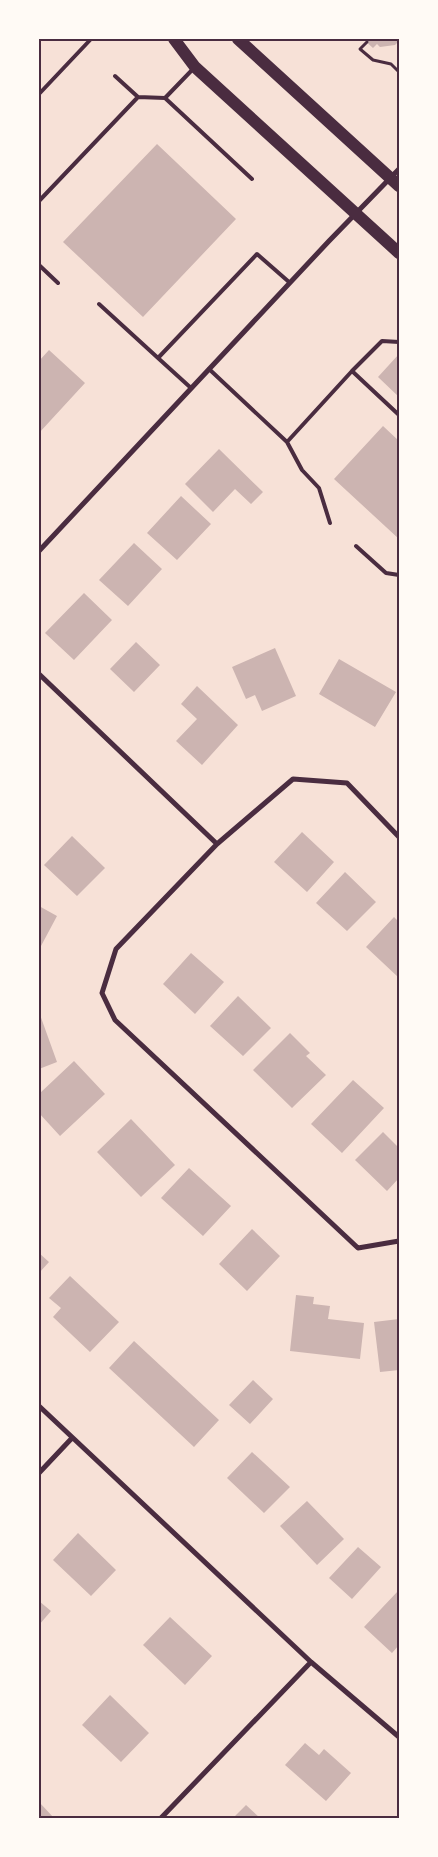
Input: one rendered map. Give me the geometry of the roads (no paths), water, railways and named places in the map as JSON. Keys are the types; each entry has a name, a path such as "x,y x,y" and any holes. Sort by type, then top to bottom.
{"main road":[{"path":"174,39 195,67 399,253"},
{"path":"238,39 396,178"}],"street":[{"path":"39,551 289,282 356,213 396,178"},
{"path":"39,674 217,844"},
{"path":"399,837 347,783 293,779 217,844 116,949 102,993 115,1020 358,1248 399,1241"},
{"path":"39,1406 311,1662 399,1737"},
{"path":"39,1473 72,1438"},
{"path":"160,1818 311,1662"}],"lane":[{"path":"39,94 91,39"},
{"path":"164,98 195,67"},
{"path":"115,76 138,97 164,98 252,179"},
{"path":"39,201 138,97"},
{"path":"158,358 256,254 289,282"},
{"path":"39,265 58,283"},
{"path":"99,304 191,388"},
{"path":"287,442 382,341 399,342"},
{"path":"209,369 287,442 302,470 319,488 330,523"},
{"path":"352,371 399,415"},
{"path":"356,546 386,573 399,574"}]}
